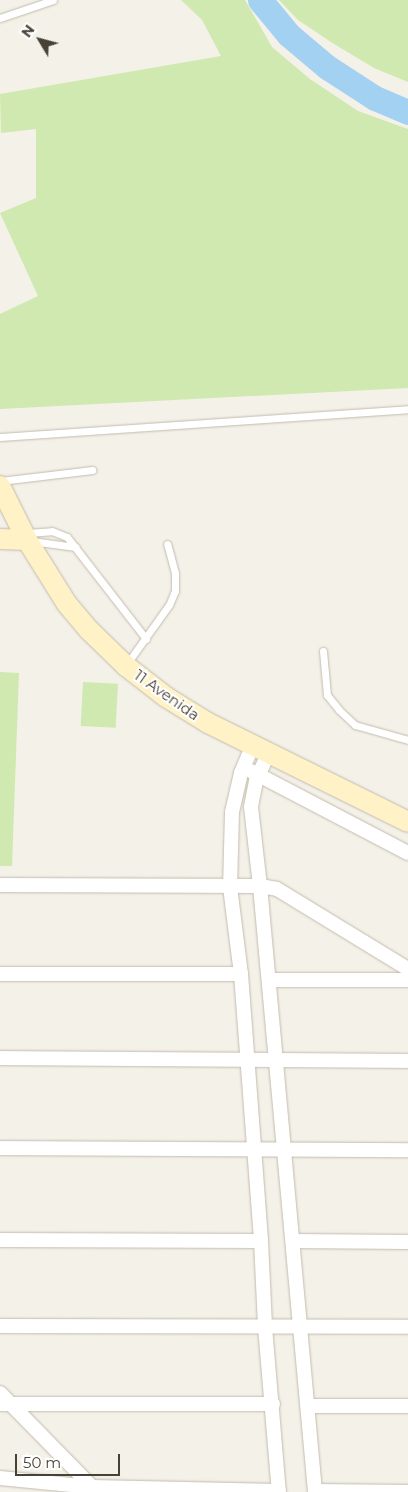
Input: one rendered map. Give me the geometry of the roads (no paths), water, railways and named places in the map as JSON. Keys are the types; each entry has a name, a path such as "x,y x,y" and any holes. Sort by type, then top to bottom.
{"main road":[{"name":"11 Avenida","path":"0,486 25,537 68,604 109,651 126,666 166,697 260,750 408,822"},
{"path":"0,539 25,537"}],"street":[{"path":"0,1478 95,1490 279,1491 265,1327 261,1242 241,974 230,888 232,812 243,767 260,750"},
{"path":"260,750 258,774 251,807 269,980 315,1491 408,1492"},
{"path":"243,767 408,853"},
{"path":"0,885 230,888 260,886 277,889 408,969"},
{"path":"0,974 241,974"},
{"path":"269,980 408,980"},
{"path":"0,1058 408,1061"},
{"path":"0,1148 408,1150"},
{"path":"0,1240 261,1242"},
{"path":"293,1241 408,1242"},
{"path":"0,1326 408,1327"},
{"path":"0,1393 6,1405 95,1490"},
{"path":"6,1405 273,1404"},
{"path":"308,1406 408,1406"}],"lane":[{"path":"0,18 53,0"},
{"path":"0,437 408,409"},
{"path":"0,481 92,470"},
{"path":"25,537 52,531 61,533 76,547 146,639"},
{"path":"25,537 76,547"},
{"path":"126,666 169,606 175,591 175,573 167,544"},
{"path":"323,651 327,695 339,710 355,725 408,740"}],"waterway":[{"path":"260,0 289,35 327,67 375,98 408,112"}]}
